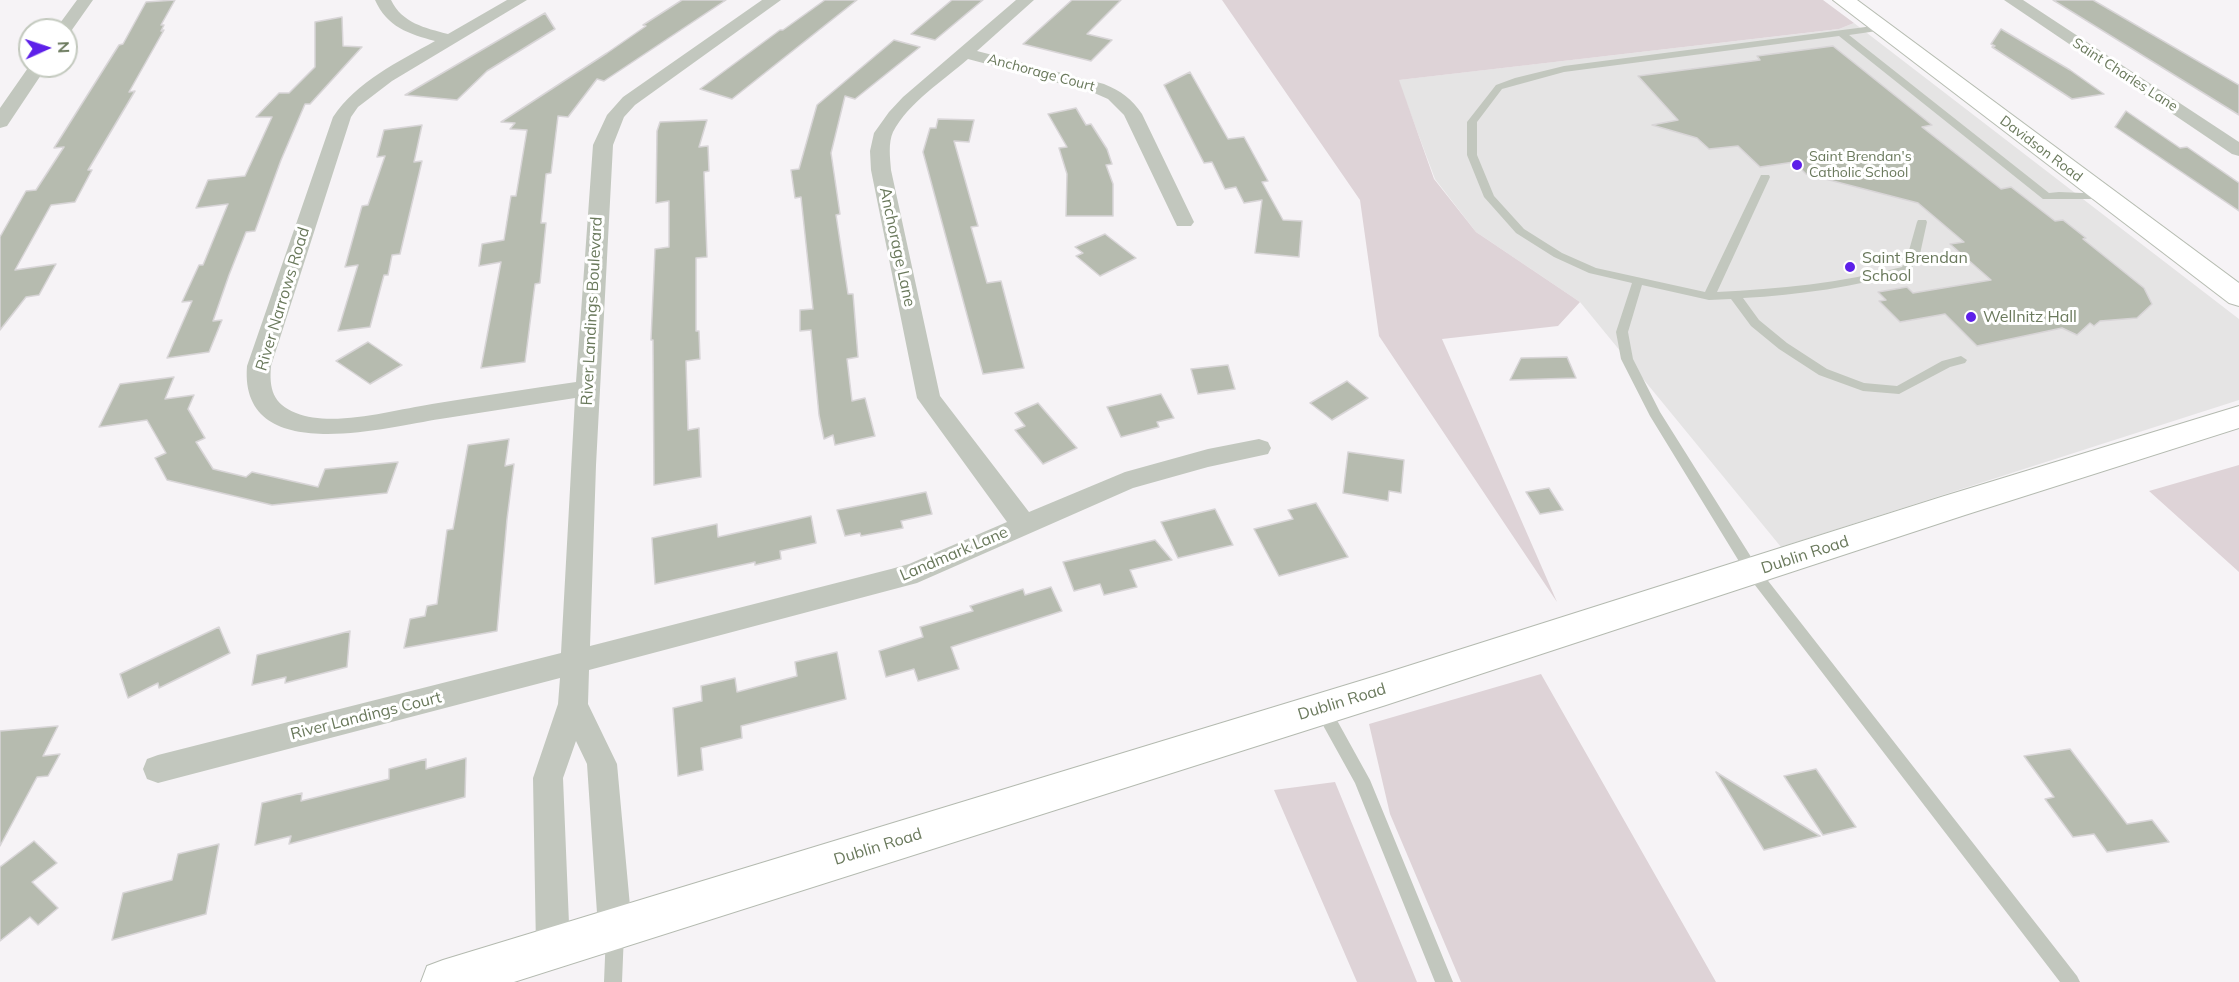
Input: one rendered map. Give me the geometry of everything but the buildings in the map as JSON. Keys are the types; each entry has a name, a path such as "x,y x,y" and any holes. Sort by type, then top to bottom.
{"main road":[{"name":"Davidson Road","path":"1844,0 2239,297"},
{"name":"Dublin Road","path":"443,982 1322,709 1953,506 2239,417"}],"street":[{"path":"72,18 85,0"},
{"path":"383,0 387,12 399,24 449,40"},
{"name":"River Narrows Road","path":"519,0 377,83 352,103 342,117 259,366 258,382 261,398 272,411 290,420 340,426 588,388"},
{"name":"River Landings Boulevard","path":"554,948 548,778 573,704 588,388 603,145 616,115 644,89 773,0"},
{"name":"Anchorage Lane","path":"1023,524 928,398 881,170 880,151 883,134 896,116 1026,0"},
{"name":"Saint Charles Lane","path":"2012,0 2239,150"},
{"name":"Anchorage Court","path":"965,53 1098,88 1125,104 1133,114 1184,222"},
{"path":"0,122 31,78"},
{"name":"Landmark Lane","path":"574,663 917,572 1125,481 1208,458 1259,448"},
{"name":"River Landings Court","path":"158,769 574,663"},
{"name":"River Landings Boulevard","path":"573,704 602,764 615,928"}],"lane":[{"path":"1881,28 1564,69 1518,80 1499,87 1472,122 1472,154 1489,197 1520,231 1558,255 1593,271 1709,296 1788,292 1877,277 1906,269 1914,254 1922,222"},
{"path":"1841,33 2047,197 2060,195 2106,197"},
{"path":"1709,296 1765,177"},
{"path":"1638,281 1622,332 1627,359 1654,413 1753,572 2071,982"},
{"path":"1735,296 1755,323 1783,346 1823,372 1863,387 1899,390 1946,364 1961,360"},
{"path":"1322,709 1362,780 1444,982"},
{"path":"613,982 615,928"}],"shaded area":[{"path":"1222,0 1823,0 1854,23 1839,29 1399,80 1434,179 1476,232 1580,302 1558,326 1442,339 1557,602 1379,336 1360,200"},
{"name":"Saint Brendan School","path":"1854,23 2239,319 2239,400 1781,547 1580,302 1476,232 1435,179 1398,80 1839,29"},
{"path":"2239,465 2239,572 2149,491"},
{"path":"1541,674 1716,982 1461,982 1390,814 1369,724"},
{"path":"1335,782 1417,982 1357,982 1274,790"}],"place":[{"name":"Saint Brendan's Catholic School","path":"1797,165"},
{"name":"Saint Brendan School","path":"1850,267"},
{"name":"Wellnitz Hall","path":"1971,317"}]}
